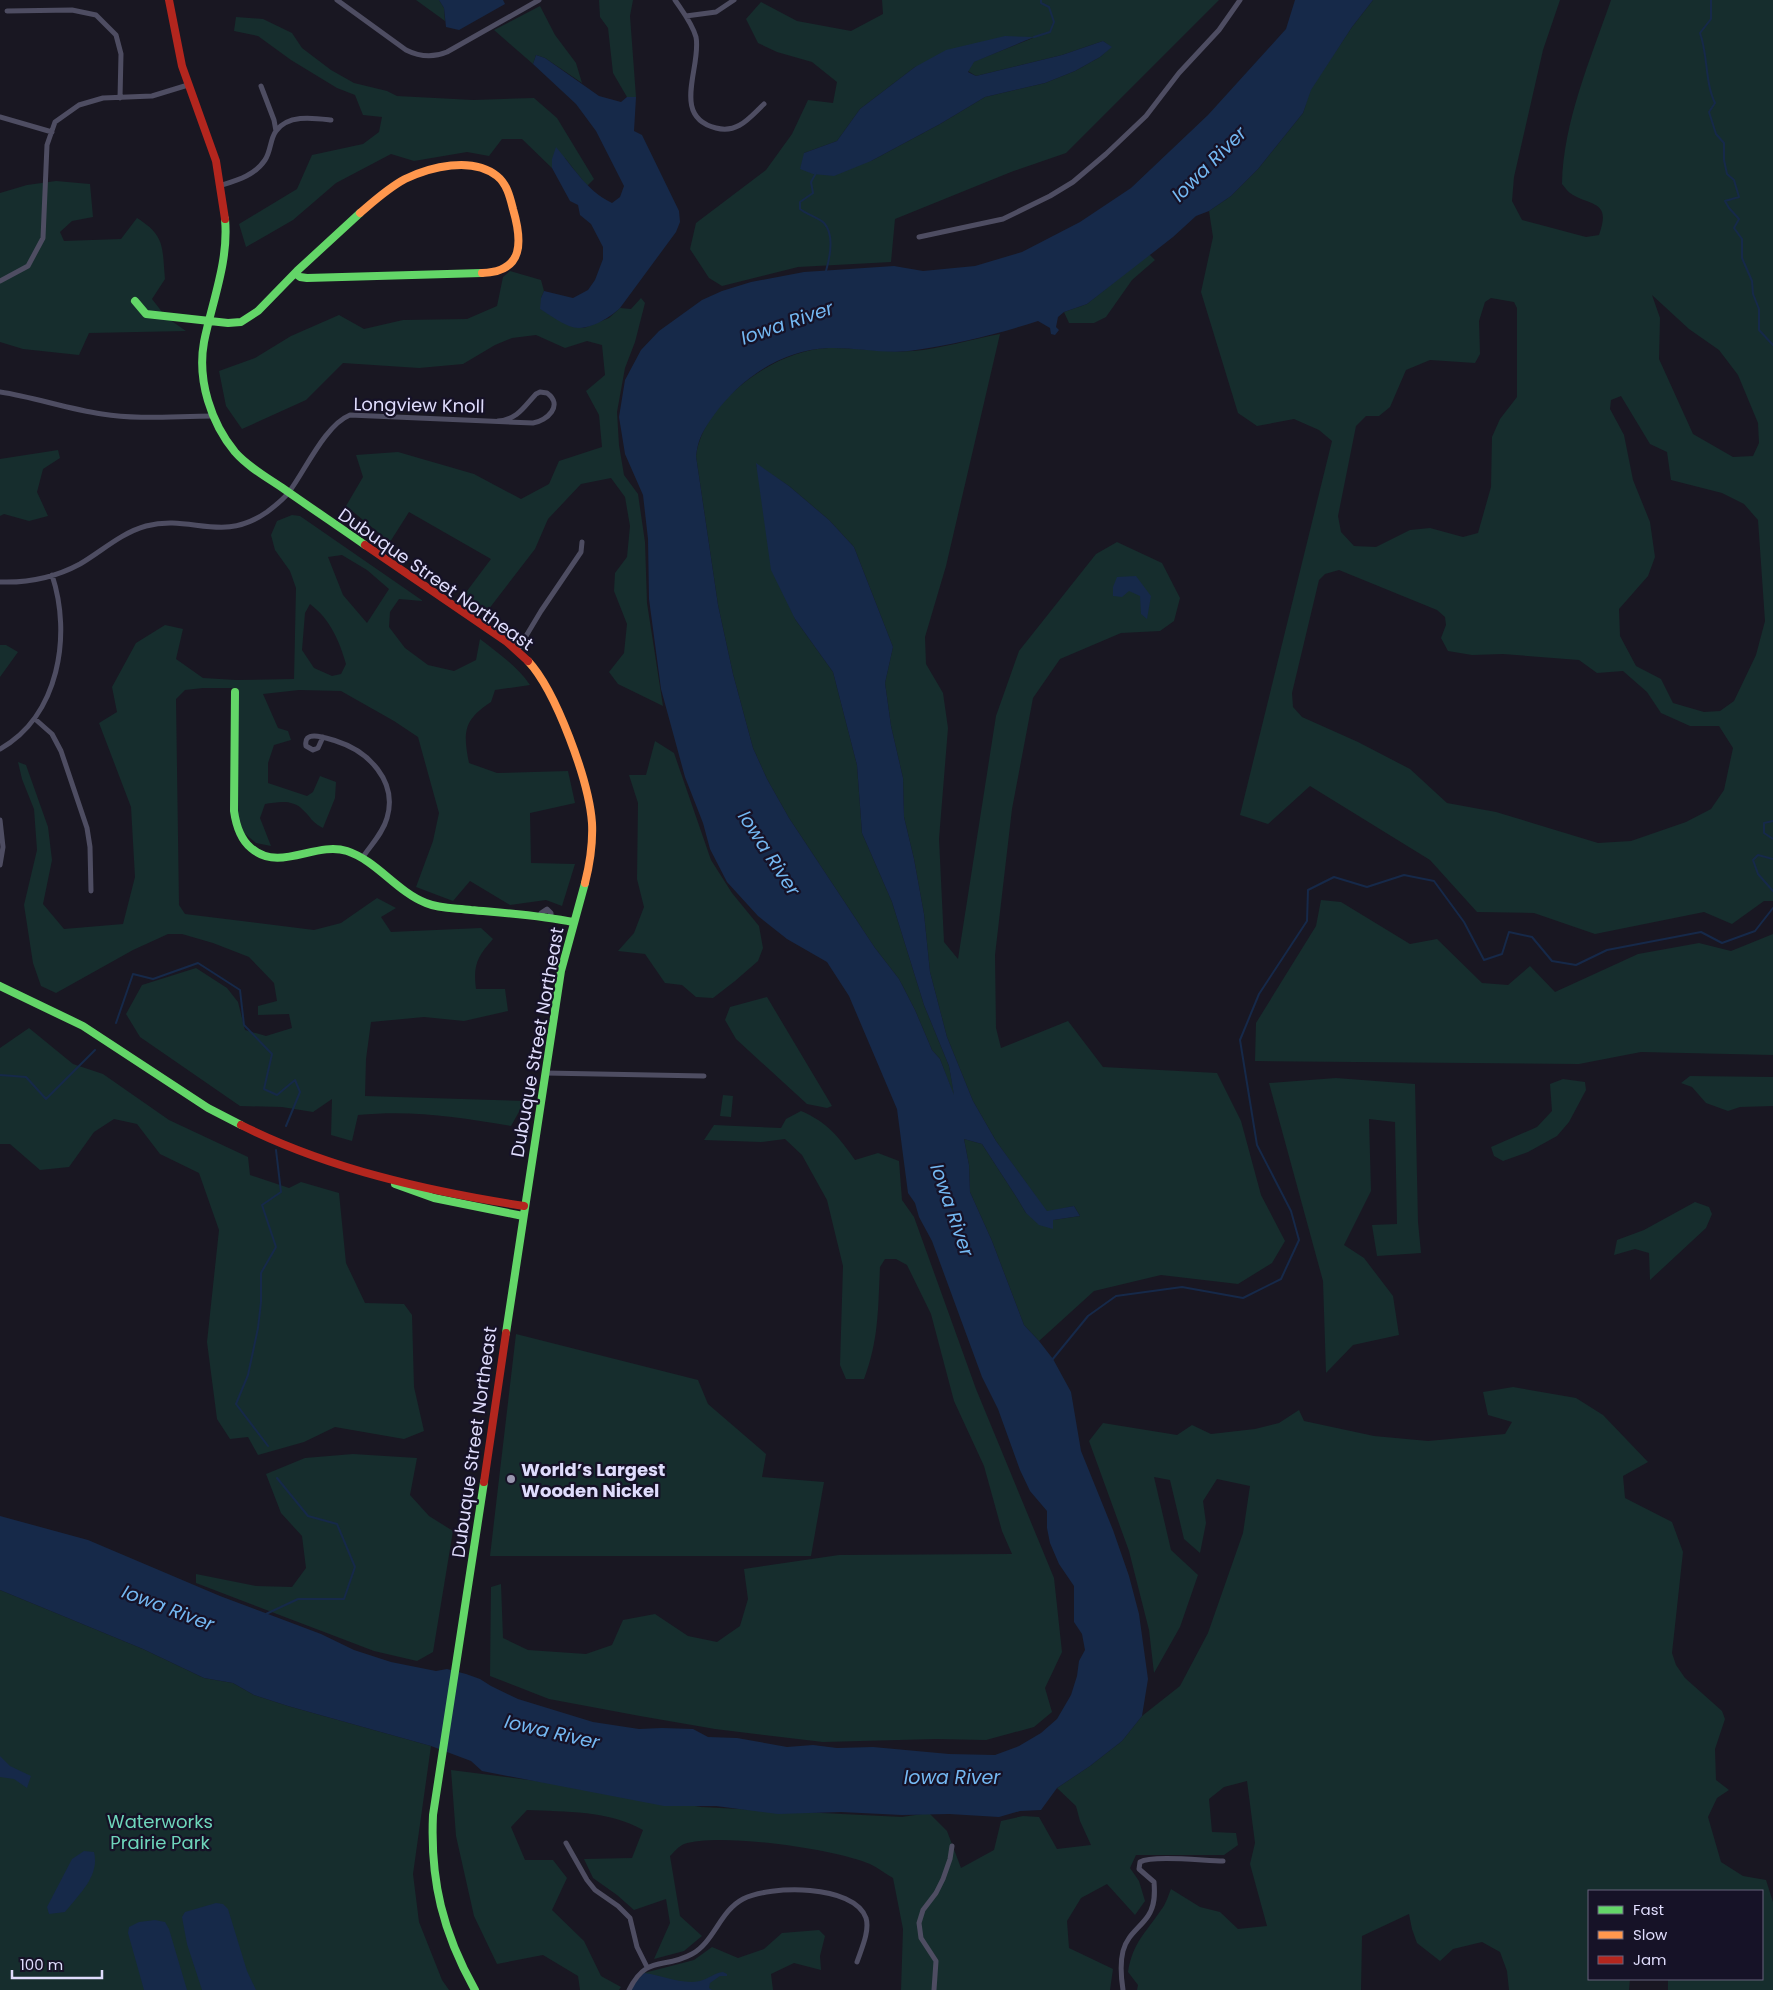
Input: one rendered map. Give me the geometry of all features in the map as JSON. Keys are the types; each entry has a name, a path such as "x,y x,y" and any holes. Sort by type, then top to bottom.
{"main road":[{"name":"Dubuque Street Northeast","path":"169,0 188,85 216,161 222,185 226,216 225,250 221,278 204,344 203,372 206,397 222,434 237,454 262,475 517,651 535,669 550,694 575,754 589,798 592,837 591,854 586,879 564,953 524,1206 432,1825 434,1878 446,1929 458,1960 475,1990"},
{"path":"135,301 146,314 229,323 245,320 256,312 295,273 390,187 412,175 435,168 465,165 483,169 497,176 508,191 520,232 520,246 514,258 503,268 486,273 307,278 300,277 295,273"},
{"path":"235,692 234,812 236,825 241,837 251,849 273,858 330,848 348,851 363,858 402,890 425,904 454,910 551,918 573,922"},
{"path":"0,986 63,1015 112,1044 177,1089 238,1125 299,1151 434,1198 523,1216"},
{"path":"372,1175 464,1197 524,1206"}],"street":[{"path":"337,0 406,50 414,54 431,56 447,52 539,0"},
{"path":"675,0 692,27 697,46 690,98 699,119 705,124 717,128 732,128 745,123 764,104"},
{"path":"686,16 716,12 734,0"},
{"path":"919,237 987,224 1003,219 1035,204 1073,182 1146,116 1179,73 1219,30 1240,0"},
{"path":"7,11 72,10 96,15 116,35 121,54 120,98"},
{"path":"0,282 28,266 43,238 47,145 55,122 79,105 103,98 152,96 188,85"},
{"path":"222,185 241,179 259,167 265,160 276,131 272,114 261,86"},
{"path":"0,117 52,132"},
{"path":"276,131 295,119 331,120"},
{"path":"0,392 119,417 167,418 213,416"},
{"name":"Longview Knoll","path":"0,582 27,581 52,575 80,564 132,531 146,526 179,523 229,528 259,516 289,493 327,436 340,421 350,415 533,423 544,420 552,413 553,399 547,393 540,392 516,416 510,420 498,421"},
{"path":"517,651 581,552 582,542"},
{"path":"0,749 23,732 35,719 51,689 58,658 60,605 52,575"},
{"path":"35,719 52,734 61,751 87,828 90,847 91,892"},
{"path":"323,737 346,744 363,754 377,768 387,787 389,798 387,819 363,858"},
{"path":"0,820 3,846 0,865"},
{"path":"545,1073 704,1076"},
{"path":"566,1843 586,1880 595,1890 618,1906 630,1918 637,1947 647,1967"},
{"path":"934,1990 936,1962 921,1938 919,1922 923,1910 936,1893 943,1879 952,1846"},
{"path":"1123,1990 1121,1976 1123,1949 1134,1930 1148,1916 1155,1899 1154,1882 1139,1869 1140,1862 1159,1859 1223,1861"},
{"path":"629,1990 637,1976 647,1967 693,1954 709,1937 725,1915 743,1899 767,1892 804,1890 836,1895 851,1900 862,1910 867,1924 857,1962"}],"green space":[{"path":"416,0 439,0 444,8 445,21"},
{"path":"599,0 633,0 630,16 636,97 627,97 613,73 608,28 600,17"},
{"path":"882,0 1219,0 1066,153 1011,172 895,219 891,262 798,267 722,286 709,278 690,249 696,223 766,170 792,134 808,100 833,103 837,82 812,62 777,52 758,43 746,19 761,2 797,21 851,31 883,14","holes":["1033,38 973,62 968,71 976,76 1062,55 1103,41 1111,47 1100,57 1075,71 1045,83 985,97 940,124 871,161 804,153 837,141 860,109 915,67"]},
{"path":"1373,0 1560,0 1543,50 1514,177 1512,201 1522,220 1586,237 1599,235 1603,215 1597,206 1570,193 1562,184 1564,161 1567,137 1579,90 1611,0 1773,0 1773,901 1764,901 1732,924 1704,912 1595,934 1534,913 1477,912 1430,860 1310,786 1268,824 1240,815 1332,441 1319,430 1294,419 1257,426 1238,413 1201,292 1213,237 1209,211 1231,196 1258,169 1303,113 1310,90 1352,27","holes":["1652,295 1689,329 1719,350 1738,375 1758,423 1759,443 1753,456 1733,457 1693,434 1659,359 1660,318","1491,298 1514,302 1517,308 1517,397 1500,419 1492,437 1491,487 1478,533 1463,537 1430,528 1410,530 1376,547 1354,546 1341,532 1338,516 1356,426 1366,416 1379,416 1390,407 1406,370 1430,360 1475,363 1480,354 1479,321 1485,302","1621,396 1650,444 1667,452 1671,480 1722,493 1744,504 1758,520 1765,621 1756,655 1734,701 1720,711 1704,712 1673,703 1661,679 1636,666 1620,636 1619,609 1648,576 1655,557 1650,522 1633,480 1624,435 1610,409 1611,400","1339,570 1437,610 1445,617 1446,625 1441,638 1448,651 1472,655 1503,654 1579,660 1597,673 1623,671 1647,692 1661,713 1690,726 1719,726 1733,748 1724,790 1711,809 1686,822 1631,841 1598,843 1496,812 1447,803 1410,769 1358,742 1302,717 1293,707 1292,693 1319,580 1325,574"]},
{"path":"540,6 555,35 576,63 582,83 545,58 536,55 533,64 494,30"},
{"path":"236,17 263,19 292,33 302,48 331,70 354,83 387,91 397,96 473,100 534,98 557,118 594,179 587,186 565,158 552,159 552,168 522,139 502,139 489,156 467,152 414,161 391,154 336,183 293,220 246,247 239,224 297,189 312,155 363,144 379,132 382,117 363,115 355,95 337,88 291,60 258,36 234,31"},
{"path":"56,181 90,184 93,217 72,221 60,232 64,241 121,239 137,218 153,231 161,244 165,279 152,299 166,317 186,331 89,333 79,355 23,349 0,342 0,193 27,185"},
{"path":"1149,254 1155,260 1132,280 1106,317 1094,323 1069,323 1064,312 1087,304"},
{"path":"510,271 541,280 544,291 541,298 541,309 555,318 584,328 609,318 620,308 631,309 641,298 645,303 635,342 625,368 617,412 619,445 624,475 638,494 645,542 647,603 663,706 618,684 609,672 624,653 627,624 614,591 615,573 627,557 630,526 625,497 611,478 581,484 548,519 535,549 485,614 461,599 491,559 409,512 390,542 346,506 363,477 356,455 398,452 474,474 521,499 549,484 559,461 602,447 599,415 586,391 605,375 602,345 587,341 565,348 536,335 512,338 495,345 463,364 419,368 343,363 306,400 242,429 226,406 219,371 255,358 291,336 339,315 364,329 403,320 467,319 497,306 503,277"},
{"path":"1000,334 946,566 925,637 926,664 943,693 948,728 939,839 944,942 958,959 996,716 1019,651 1096,554 1117,542 1162,563 1180,598 1174,621 1160,631 1121,633 1060,659 1033,698 1012,809 995,955 996,1028 1001,1048 1068,1021 1103,1067 1217,1073 1241,1121 1261,1195 1285,1241 1272,1263 1238,1284 1161,1275 1094,1291 1039,1341 1024,1325 992,1241 970,1192 969,1165 964,1139 982,1144 1026,1213 1053,1228 1053,1220 1080,1216 1074,1206 1047,1212 996,1141 973,1101 947,1037 930,972 924,914 904,817 903,778 891,726 885,683 893,647 854,547 829,520 789,486 756,464 795,619 833,672 857,765 862,833 892,902 924,1005 949,1066 955,1099 940,1059 932,1050 899,979 875,948 789,818 767,779 753,748 733,674 718,605 696,456 702,436 712,416 727,398 765,368 787,358 808,351 829,348 892,351 923,350"},
{"path":"58,450 60,458 43,469 37,492 48,516 29,521 4,514 0,516 0,459"},
{"path":"292,515 300,516 423,601 399,599 390,612 389,627 405,648 428,665 454,671 476,660 480,639 507,660 525,678 530,685 495,690 491,702 470,721 466,735 469,763 497,773 568,771 575,803 530,813 531,863 575,864 562,906 546,900 510,905 470,881 453,901 416,887 433,841 439,813 418,737 341,691 299,690 263,694 278,728 288,731 291,740 274,745 268,763 268,783 307,796 313,792 320,776 336,782 335,798 323,828 295,804 285,802 265,804 260,818 271,846 256,843 244,833 237,812 238,688 203,688 185,690 176,699 179,905 185,914 314,930 341,923 377,898 396,908 381,917 391,932 481,928 493,939 477,962 475,974 476,989 505,989 508,1011 464,1021 424,1017 371,1022 366,1059 365,1096 525,1101 511,1126 454,1117 417,1114 358,1115 352,1141 331,1135 332,1099 313,1112 282,1107 240,1106 140,1037 126,1014 142,985 196,968 227,988 238,1002 245,1030 266,1036 292,1028 289,1014 258,1015 258,1006 277,1001 274,983 249,957 213,943 182,934 168,934 133,950 56,993 41,986 33,963 24,905 37,850 34,809 22,779 18,762 26,765 48,827 52,860 43,904 64,929 123,924 135,877 131,807 99,723 117,712 112,687 136,643 165,625 183,629 176,659 203,678 236,680 294,679 296,588 290,571 275,550 271,535 277,521","holes":["342,555 367,570 389,589 367,623 343,595 328,557","310,604 323,616 337,638 346,664 341,674 332,676 314,668 302,650 305,613"]},
{"path":"0,645 6,645 18,652 0,677"},
{"path":"655,741 674,753 711,860 732,893 759,926 763,948 758,961 713,998 696,997 682,985 665,983 645,954 618,951 634,933 644,907 637,879 638,803 629,775 646,775"},
{"path":"1321,900 1341,902 1410,944 1437,939 1482,983 1508,985 1530,966 1555,992 1638,954 1699,943 1731,951 1773,934 1773,1055 1641,1052 1579,1064 1255,1061 1256,1023 1316,926"},
{"path":"767,997 832,1106 827,1108 807,1104 736,1039 725,1020 730,1007"},
{"path":"29,1028 73,1064 103,1074 169,1120 248,1157 250,1175 289,1188 301,1182 339,1193 346,1263 365,1303 404,1304 412,1315 414,1387 424,1431 404,1439 335,1427 304,1442 258,1455 248,1437 230,1439 217,1419 207,1342 219,1230 199,1173 160,1154 137,1124 114,1119 94,1132 69,1167 40,1170 10,1144 0,1144 0,1048"},
{"path":"1690,1076 1773,1077 1773,1106 1740,1107 1728,1111 1706,1103 1692,1087 1681,1083"},
{"path":"1336,1078 1415,1084 1418,1222 1421,1253 1377,1256 1372,1225 1397,1224 1395,1122 1369,1119 1371,1191 1344,1245 1364,1258 1393,1296 1399,1335 1353,1345 1326,1373 1323,1281 1269,1083"},
{"path":"1563,1079 1585,1082 1586,1090 1569,1122 1557,1136 1528,1152 1503,1161 1494,1156 1491,1147 1537,1127 1552,1111 1550,1084"},
{"path":"723,1095 733,1096 731,1117 720,1116"},
{"path":"801,1111 818,1120 832,1131 855,1160 878,1153 899,1161 902,1200 914,1217 976,1389 1054,1578 1062,1652 1045,1688 1052,1712 1034,1727 986,1740 936,1739 823,1742 715,1729 549,1699 490,1676 491,1587 501,1584 503,1638 528,1650 586,1654 612,1645 623,1620 655,1614 688,1636 717,1642 740,1626 748,1599 744,1569 839,1555 1012,1554 1002,1531 984,1466 954,1401 931,1314 907,1265 896,1259 885,1259 880,1267 877,1324 869,1365 864,1379 846,1379 840,1365 843,1266 827,1200 802,1155 785,1139 761,1142 704,1140 714,1125 781,1128 786,1119"},
{"path":"1695,1202 1709,1207 1712,1214 1706,1228 1650,1280 1649,1253 1635,1249 1614,1255 1617,1240 1644,1230"},
{"path":"516,1334 698,1380 708,1404 766,1454 762,1477 824,1482 811,1556 490,1556"},
{"path":"1513,1387 1576,1398 1603,1415 1648,1462 1623,1476 1625,1498 1672,1522 1683,1552 1672,1653 1676,1665 1685,1678 1722,1711 1725,1719 1715,1749 1716,1780 1729,1790 1717,1798 1708,1817 1721,1862 1743,1876 1766,1880 1773,1902 1773,1990 1668,1990 1668,1980 1763,1980 1763,1890 1588,1890 1588,1980 1630,1980 1629,1990 1509,1990 1507,1971 1500,1952 1482,1942 1453,1949 1440,1961 1417,1943 1409,1914 1362,1936 1361,1990 1137,1990 1138,1985 1128,1972 1133,1953 1140,1939 1164,1905 1171,1889 1200,1907 1220,1912 1238,1929 1267,1926 1250,1864 1255,1843 1247,1781 1224,1787 1209,1799 1212,1832 1236,1833 1238,1845 1224,1855 1136,1855 1130,1868 1139,1881 1145,1901 1135,1915 1107,1884 1081,1898 1067,1921 1069,1948 1113,1969 1110,1990 901,1990 903,1929 893,1878 870,1864 854,1858 805,1848 749,1841 701,1841 684,1844 670,1856 680,1916 702,1936 684,1951 654,1959 670,1923 666,1899 634,1910 593,1878 584,1859 632,1858 643,1830 630,1823 601,1815 557,1811 527,1810 511,1827 525,1860 553,1860 567,1878 552,1910 584,1941 601,1976 621,1987 619,1990 580,1990 578,1976 543,1955 497,1964 474,1916 456,1836 451,1770 560,1784 701,1807 902,1817 929,1813 947,1831 961,1868 994,1850 1001,1821 1023,1816 1039,1817 1057,1849 1091,1845 1080,1821 1076,1806 1057,1788 1090,1766 1122,1741 1142,1716 1180,1686 1208,1633 1243,1533 1250,1486 1217,1479 1203,1501 1206,1523 1200,1553 1184,1539 1170,1480 1154,1477 1171,1550 1198,1575 1180,1627 1154,1673 1149,1630 1129,1551 1089,1441 1103,1423 1177,1435 1192,1425 1211,1434 1255,1429 1279,1423 1299,1410 1304,1421 1374,1436 1428,1441 1505,1434 1512,1422 1488,1415 1483,1392"},
{"path":"353,1454 417,1458 410,1495 429,1516 453,1531 433,1652 417,1661 374,1651 196,1583 196,1574 256,1586 292,1587 306,1568 302,1536 281,1513 266,1474 305,1458"},
{"name":"Waterworks Prairie Park","path":"0,1590 143,1649 204,1678 233,1683 254,1695 288,1706 431,1746 413,1874 419,1922 442,1980 449,1990 0,1990"},
{"path":"819,1930 825,1936 820,1956 821,1970 794,1963 771,1974 773,1990 636,1990 644,1973 694,1960 712,1947 738,1958 764,1949 782,1933"}],"water":[{"path":"439,0 503,0 505,4 459,30 446,27 444,8"},
{"name":"Iowa River","path":"1295,0 1373,0 1352,27 1311,90 1303,113 1258,169 1231,196 1209,211 1196,216 1173,237 1087,304 1064,312 1058,317 1056,327 1059,330 1055,335 1051,334 1050,328 1038,321 977,338 916,350 894,352 828,348 795,354 764,368 737,389 704,429 696,456 718,605 733,674 753,748 767,779 789,818 875,948 899,979 932,1050 940,1059 954,1095 949,1066 924,1005 892,902 862,833 857,765 833,672 795,619 771,570 756,463 789,486 829,520 854,547 893,647 885,683 891,726 903,778 904,817 924,914 930,972 947,1037 973,1101 996,1141 1047,1211 1074,1206 1080,1216 1053,1220 1053,1229 1039,1225 1026,1213 982,1144 964,1139 969,1165 970,1192 992,1241 1024,1325 1053,1359 1071,1392 1081,1451 1113,1530 1129,1576 1139,1614 1148,1679 1142,1716 1122,1741 1090,1766 1057,1788 1041,1810 1020,1811 999,1817 841,1812 778,1814 716,1806 664,1806 482,1771 471,1761 431,1746 288,1706 254,1695 233,1683 204,1678 143,1649 0,1590 0,1516 88,1540 220,1596 321,1634 354,1650 391,1662 436,1671 447,1669 466,1674 480,1679 518,1699 593,1722 639,1729 693,1729 708,1737 737,1738 787,1747 813,1745 837,1748 873,1747 949,1754 995,1755 1019,1746 1041,1733 1057,1719 1071,1695 1079,1661 1085,1650 1082,1634 1074,1622 1074,1586 1059,1564 1050,1543 1047,1528 1047,1511 1030,1491 1020,1470 998,1409 982,1377 932,1241 919,1217 915,1203 908,1193 897,1109 849,996 827,962 787,939 758,916 727,882 710,849 703,823 685,777 661,689 649,599 648,539 643,495 625,454 619,417 625,380 641,350 659,331 702,300 722,291 751,282 804,272 894,266 923,271 975,266 1022,252 1080,222 1131,188 1208,115 1286,29"},
{"path":"1005,36 1034,37 974,62 968,72 976,76 1062,55 1103,41 1112,47 1100,57 1075,71 1045,83 985,97 940,124 871,161 834,176 813,174 800,169 804,153 837,141 860,109 915,67 946,50"},
{"path":"536,55 545,58 599,96 621,102 627,97 636,97 634,131 642,135 679,211 680,222 676,232 620,308 596,324 582,328 569,326 540,309 544,291 573,298 588,290 595,280 603,259 603,247 591,224 580,215 578,205 570,201 552,168 552,159 556,147 588,186 603,198 612,203 620,197 624,186 596,131 576,104 533,64"},
{"path":"1136,576 1151,596 1147,619 1141,614 1140,596 1129,591 1122,597 1113,596 1113,587 1117,577"},
{"path":"0,1756 10,1766 31,1776 27,1788 14,1779 0,1777"},
{"path":"84,1851 94,1852 95,1861 91,1877 65,1912 49,1914 47,1907 72,1859"},
{"path":"216,1903 223,1904 228,1909 247,1971 256,1990 202,1990 187,1944 182,1917 185,1912"},
{"path":"155,1920 165,1922 169,1929 187,1990 144,1990 128,1933 129,1927 139,1922"},
{"path":"723,1972 727,1976 720,1976 710,1983 709,1988 712,1990 631,1990 644,1973 679,1981 693,1982"}],"waterway":[{"path":"1034,37 1050,32 1054,22 1049,7 1041,3 1041,0"},
{"path":"1711,0 1711,19 1700,33 1710,87 1715,103 1709,112 1716,134 1724,143 1724,160 1727,174 1734,180 1739,197 1725,201 1739,219 1734,228 1742,239 1742,258 1752,281 1753,294 1759,309 1759,330 1773,345"},
{"path":"816,173 811,182 813,193 800,202 800,209 822,221 830,234 831,246 826,271"},
{"path":"1773,821 1764,823 1764,833 1773,839"},
{"path":"1773,859 1758,855 1753,860 1758,874 1773,891"},
{"path":"1052,1360 1088,1316 1116,1296 1182,1287 1243,1298 1281,1279 1299,1240 1291,1211 1257,1145 1240,1040 1259,994 1307,921 1308,890 1334,877 1367,887 1404,875 1434,881 1464,922 1484,960 1502,954 1509,932 1532,937 1552,961 1576,965 1607,950 1701,932 1722,943 1755,931 1773,908"},
{"path":"116,1023 133,974 153,979 198,963 240,990 244,1025 272,1054 264,1089 277,1095 295,1080 300,1092 286,1126"},
{"path":"0,1075 26,1077 46,1099 95,1050"},
{"path":"268,1446 236,1404 248,1375 258,1328 261,1302 261,1273 276,1247 262,1205 281,1192 276,1150"},
{"path":"266,1614 298,1599 344,1599 355,1567 337,1524 308,1516 277,1478"}],"traffic: fast":[{"path":"135,301 146,314 228,323 241,322 258,311 297,271 360,213"},
{"path":"225,219 225,250 202,356 204,386 219,428 226,441 246,463 365,545"},
{"path":"295,273 300,277 307,278 482,273"},
{"path":"235,692 234,811 239,831 251,848 262,855 274,858 323,850 347,851 368,862 415,898 431,905 573,922"},
{"path":"506,1333 561,971 585,883"},
{"path":"0,986 83,1026 208,1108 241,1125"},
{"path":"395,1184 434,1198 523,1216"},
{"path":"475,1990 455,1948 441,1906 434,1862 433,1815 484,1482"}],"traffic: slow":[{"path":"360,213 381,195 405,179 426,171 463,165 476,166 487,170 497,176 508,191 516,221 518,243 517,252 513,260 506,267 482,273"},
{"path":"528,661 539,675 560,714 585,784 592,823 591,853 585,883"}],"traffic: jam":[{"path":"169,0 182,66 216,161 225,219"},
{"path":"365,545 507,642 528,661"},
{"path":"241,1125 309,1154 344,1166 415,1185 524,1206"},
{"path":"484,1482 506,1333"}],"place":[{"name":"World’s Largest Wooden Nickel","path":"511,1479"}]}
